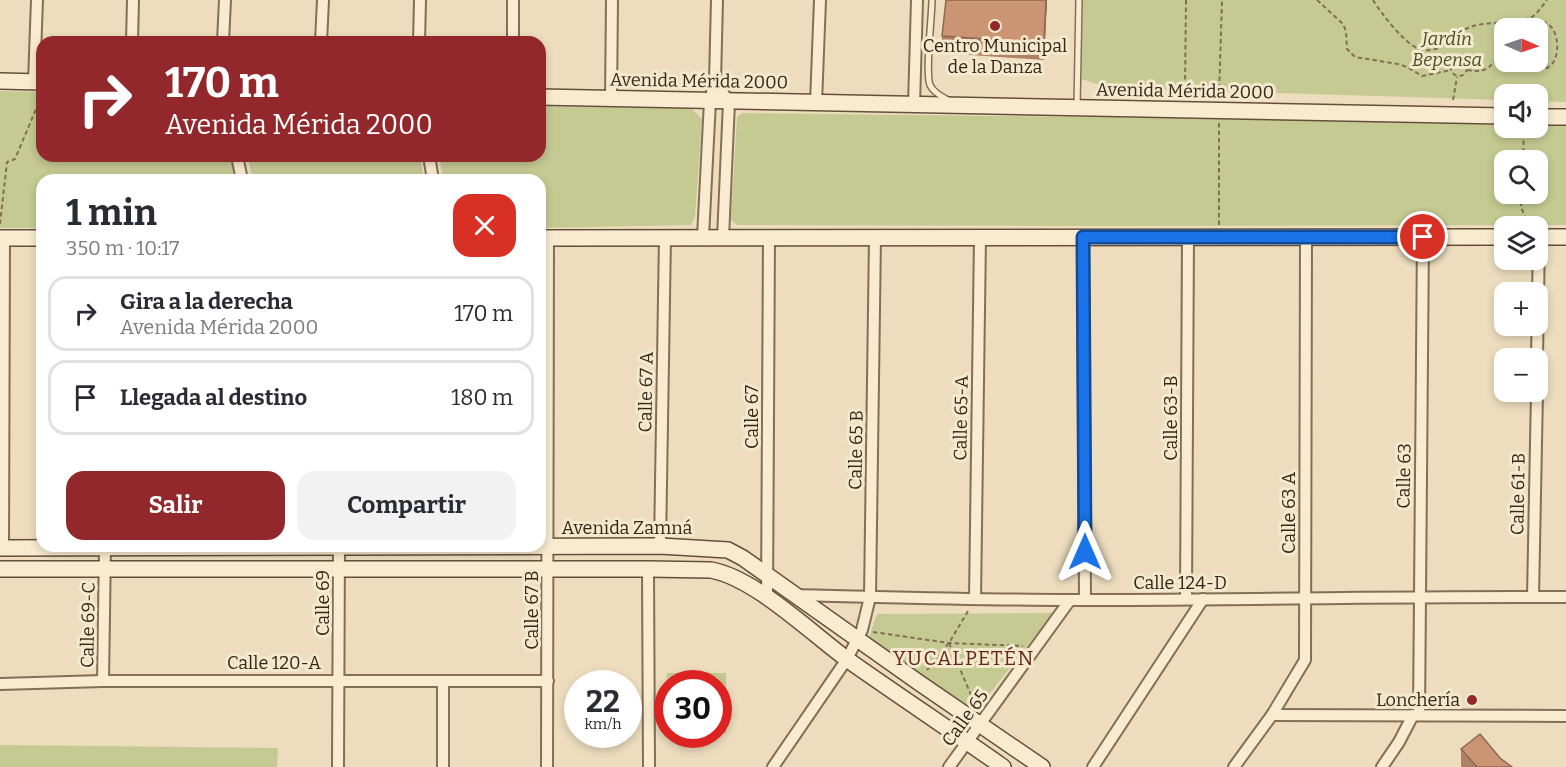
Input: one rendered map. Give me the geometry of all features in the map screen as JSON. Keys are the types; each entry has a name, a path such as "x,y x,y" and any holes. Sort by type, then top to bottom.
{"street":[{"path":"37,0 38,36"},
{"path":"132,36 133,0"},
{"path":"223,36 225,0"},
{"path":"321,36 323,0"},
{"path":"419,36 420,0"},
{"path":"513,0 513,36"},
{"path":"611,99 612,0"},
{"path":"703,237 710,101 715,81 717,0"},
{"path":"816,103 820,0"},
{"path":"914,105 917,0"},
{"path":"0,81 36,86"},
{"path":"715,81 729,102 723,237"},
{"name":"Avenida Mérida 2000","path":"546,97 1494,116"},
{"path":"1548,117 1566,117"},
{"path":"1,548 1,234 36,237"},
{"path":"1548,235 1566,237"},
{"name":"Calle 67 A","path":"660,546 665,237"},
{"name":"Calle 67","path":"767,597 769,237"},
{"name":"Calle 65 B","path":"773,767 847,659 859,634 870,597 875,237"},
{"name":"Calle 65-A","path":"975,599 980,237"},
{"path":"1083,237 1085,600"},
{"name":"Calle 63-B","path":"1186,598 1188,237"},
{"name":"Calle 63 A","path":"1234,767 1272,715 1305,660 1306,237"},
{"name":"Calle 63","path":"1382,767 1416,715 1423,237"},
{"path":"546,238 1494,237"},
{"path":"1536,270 1537,348"},
{"name":"Calle 67 B","path":"546,362 549,547 547,767"},
{"name":"Calle 61-B","path":"1533,597 1537,402"},
{"name":"Avenida Zamná","path":"546,547 660,546 728,550 859,634 918,682 981,723 1042,767"},
{"name":"Avenida Zamná","path":"1,548 36,547"},
{"name":"Calle 69-C","path":"103,681 105,552"},
{"name":"Calle 69","path":"338,767 339,552"},
{"path":"0,568 648,568 721,572 767,597 847,659 1003,767"},
{"path":"648,568 649,767"},
{"name":"Calle 124-D","path":"795,595 1070,600 1419,596 1566,597"},
{"path":"1093,767 1203,599"},
{"name":"Calle 65","path":"949,767 1070,600"},
{"name":"Calle 120-A","path":"0,684 103,681 548,681"},
{"path":"443,682 443,767"},
{"path":"1272,715 1566,716"}],"lane":[{"path":"932,0 930,85 941,97 962,106"},
{"path":"1077,108 1079,0"}],"path":[{"path":"1185,87 1186,0"},
{"path":"1219,237 1222,0"},
{"path":"1317,0 1343,24 1347,49 1355,57 1398,64 1422,76 1451,70"},
{"path":"1373,0 1406,43 1418,49 1431,51 1439,48 1465,28 1533,17 1547,0"},
{"path":"1548,24 1558,28"},
{"path":"1451,70 1453,62 1461,59 1466,62 1467,70 1462,76 1457,76"},
{"path":"1548,67 1558,63"},
{"path":"1467,70 1481,72 1494,64"},
{"path":"1451,70 1457,76"},
{"path":"1453,115 1457,76"},
{"path":"1,234 7,162 15,159 36,95"},
{"path":"918,682 949,643 975,599"},
{"path":"859,634 949,643 1036,646"},
{"path":"949,643 981,723"}],"green space":[{"name":"Jardín Bepensa","path":"1083,0 1566,0 1566,102 1548,101 1548,84 1494,84 1494,100 1110,88 1081,79"},
{"path":"0,91 36,92 36,162 233,162 236,174 36,174 36,228 0,228"},
{"path":"546,106 692,109 702,119 695,217 691,225 546,228 546,174 442,174 440,162 546,162"},
{"path":"742,113 1494,122 1494,138 1548,138 1548,122 1566,123 1566,225 1548,225 1548,216 1494,216 1494,225 737,225 731,220 737,117"},
{"path":"249,162 421,162 423,174 251,174"},
{"path":"1053,613 973,715 866,645 877,614"},
{"path":"0,745 278,748 277,767 0,767"}],"building":[{"name":"Centro Municipal de la Danza","path":"946,0 1046,0 1044,43 942,36"},
{"path":"1480,734 1500,758 1512,767 1477,767 1461,749"}],"place":[{"name":"Centro Municipal de la Danza","path":"995,26"},
{"name":"Lonchería","path":"1472,700"}],"district":[{"name":"YUCALPETÉN","path":"964,658"}],"route":[{"path":"1085,552 1083,237 1423,237"}]}
